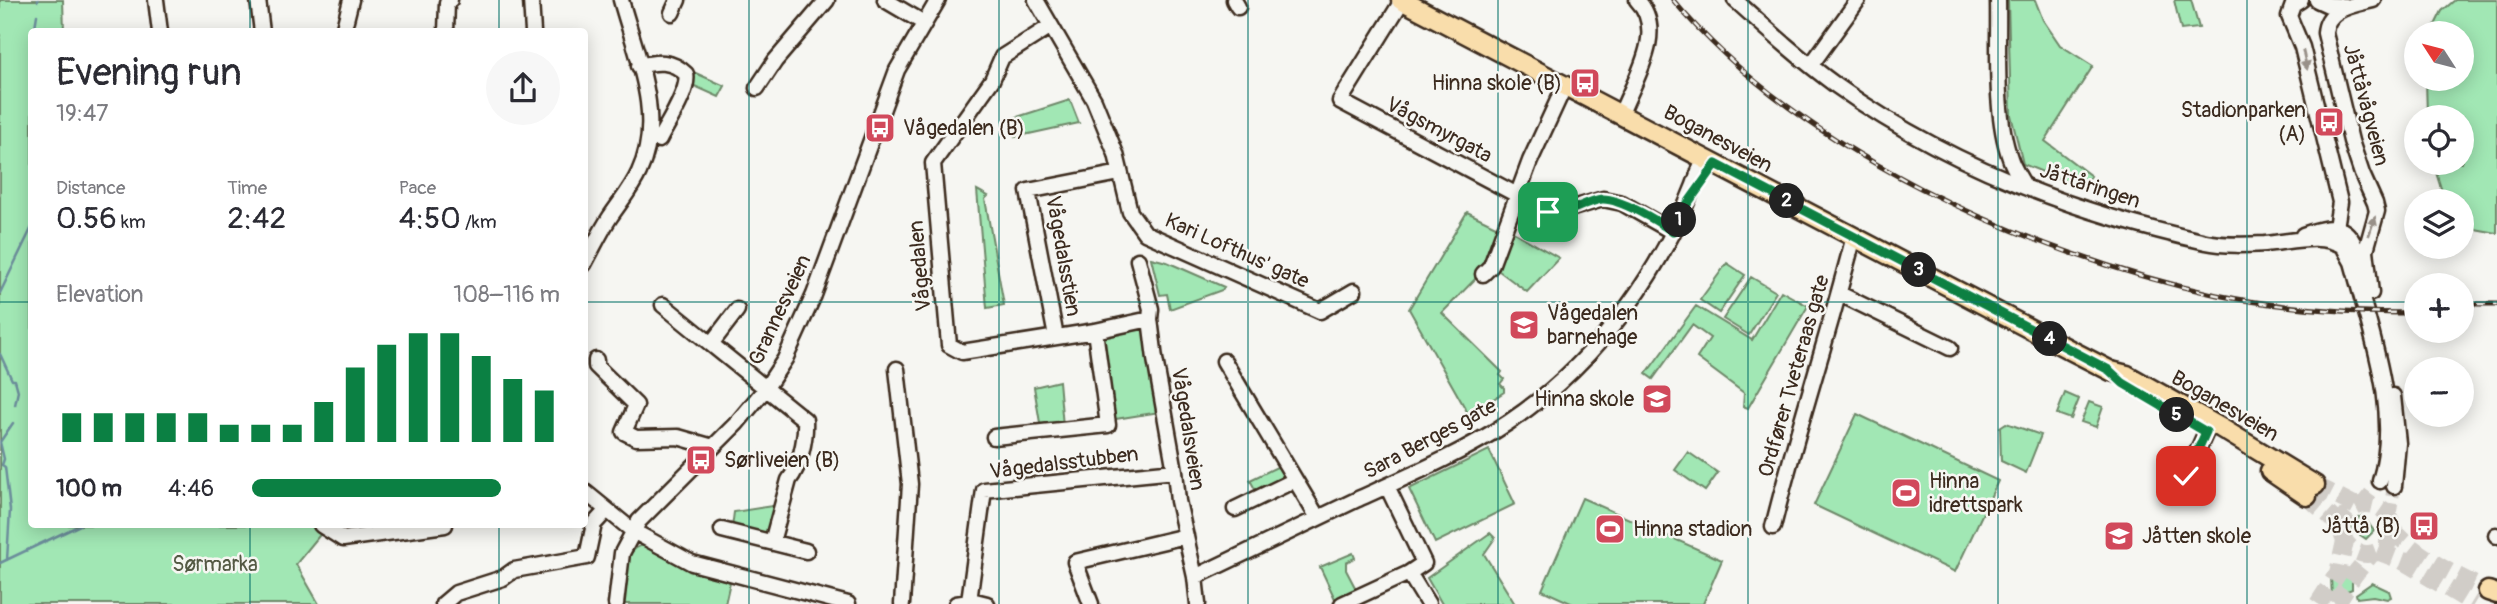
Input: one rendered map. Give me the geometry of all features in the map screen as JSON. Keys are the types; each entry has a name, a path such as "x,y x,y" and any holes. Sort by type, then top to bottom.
{"main road":[{"name":"Boganesveien","path":"1402,0 2111,371 2127,375 2221,428 2311,491 2123,383 2111,371"}],"street":[{"path":"156,0 160,28"},
{"path":"258,0 262,28"},
{"path":"344,28 351,0"},
{"path":"446,28 447,3 450,0"},
{"path":"531,0 533,28"},
{"path":"588,257 638,175 648,145 651,121 621,0"},
{"path":"757,88 827,0"},
{"path":"885,0 924,23"},
{"name":"Grannesveien","path":"616,604 622,553 633,531 644,515 737,424 766,388 789,351 809,306 897,70 938,0"},
{"name":"Kari Lofthus' gate","path":"1037,0 1094,100 1116,154 1130,212 1145,233 1320,311 1354,290"},
{"name":"Vågsmyrgata","path":"1402,0 1340,101 1553,214 1603,199 1622,204 1673,232"},
{"path":"1621,114 1648,44 1650,31 1642,5 1637,0"},
{"path":"1735,0 1837,86 1891,121 1970,164 2025,187"},
{"path":"1811,65 1858,0"},
{"name":"Jåttåringen","path":"1998,0 1999,87 2003,120 2009,155 2025,187 2105,215 2209,243 2238,245 2289,240 2314,231 2335,235"},
{"path":"2301,0 2293,5 2289,16 2302,47 2340,202 2335,235"},
{"path":"2317,0 2328,5 2346,6 2373,0"},
{"name":"Jåttåvågveien","path":"2346,6 2332,14 2325,26 2325,33 2351,141 2377,211 2366,250 2371,293 2397,420 2398,456 2387,484 2386,407 2381,380 2352,262 2335,235 2348,233 2353,239 2371,293"},
{"name":"Vågedalen","path":"1051,26 1002,57 992,80 934,159 948,345 962,352 1095,331 1150,319"},
{"path":"639,66 653,61 664,62 686,74 686,85 664,116 659,140"},
{"path":"1483,274 1491,266 1530,161 1565,85"},
{"name":"Sara Berges gate","path":"1195,577 1387,486 1495,431 1531,406 1583,361 1635,296 1673,232 1710,160"},
{"name":"Vågedalsstien","path":"1056,337 1028,191 1120,173"},
{"name":"Ordfører Tveteraas gate","path":"1773,527 1854,236"},
{"name":"Vågedalsveien","path":"1138,260 1151,309 1150,319 1178,501 1195,577 1198,604"},
{"path":"1840,294 1950,348"},
{"path":"663,305 805,420 806,430 795,472 789,480 772,542"},
{"path":"711,344 737,310"},
{"path":"994,437 1108,425 1095,331"},
{"path":"596,360 596,366 602,374 636,405 624,432 635,438 678,437 713,447"},
{"path":"1224,361 1318,518"},
{"path":"897,369 910,484 902,604"},
{"path":"2186,476 2206,432"},
{"name":"Vågedalsstubben","path":"962,603 984,490 1175,471"},
{"path":"1235,509 1295,480"},
{"path":"1342,604 1409,573 1424,563 1387,486"},
{"path":"443,604 456,593 503,578 514,570 587,557 595,516 633,531 692,563 848,604"},
{"path":"326,528 343,539 386,528"},
{"path":"722,530 806,551"},
{"path":"1091,604 1075,562 1186,536"},
{"path":"1409,573 1427,604"},
{"path":"962,603 987,604"}],"green space":[{"name":"Sørmarka","path":"0,0 63,0 64,28 28,28 28,528 326,528 296,564 319,604 0,604"},
{"path":"2008,0 2035,0 2043,20 2060,45 2093,66 2045,141 2091,176 2082,188 2023,164 2011,115"},
{"path":"2174,0 2191,0 2199,28 2181,30"},
{"path":"2455,0 2497,0 2497,233 2474,229 2474,189 2441,189 2437,175 2474,175 2474,105 2427,105 2426,91 2474,91 2474,21 2437,21 2442,11"},
{"path":"682,67 725,86 719,97 690,84"},
{"path":"1070,100 1079,123 1015,137 1011,119"},
{"path":"977,190 988,196 985,199 1004,305 987,308"},
{"path":"1467,212 1502,229 1487,267 1442,313 1502,372 1500,375 1504,379 1500,384 1504,392 1469,415 1409,309"},
{"path":"1508,229 1559,258 1527,292 1495,268"},
{"path":"1151,258 1167,262 1224,287 1170,309 1167,294 1160,295"},
{"path":"1727,263 1745,275 1719,313 1700,300"},
{"path":"1751,277 1776,292 1749,335 1723,319"},
{"path":"1781,291 1808,306 1748,408 1743,406 1744,393 1697,358 1710,338 1692,325 1653,379 1646,374 1696,306 1752,340"},
{"path":"1145,326 1160,412 1109,420 1100,342 1105,332"},
{"path":"1059,381 1063,426 1041,429 1034,387"},
{"path":"2065,393 2079,399 2071,419 2057,414"},
{"path":"2089,402 2103,407 2096,427 2081,422"},
{"name":"Hinna idrettspark","path":"1857,414 1998,481 1955,572 1814,505"},
{"path":"2006,423 2041,435 2026,473 2001,461 2000,427"},
{"path":"1489,450 1515,504 1435,543 1409,489"},
{"path":"1688,452 1718,473 1705,491 1675,470"},
{"path":"1279,466 1286,479 1257,493 1250,480"},
{"name":"Hinna stadion","path":"1582,498 1722,560 1703,604 1573,604 1542,590"},
{"path":"772,506 776,508 769,534 765,536 732,528 734,512"},
{"path":"2363,516 2374,531 2366,539 2353,530 2352,522"},
{"path":"1490,533 1495,538 1484,554 1515,604 1442,604 1427,578"},
{"path":"640,546 646,546 680,565 730,582 725,604 624,604 626,563 629,555"},
{"path":"1353,553 1355,558 1346,562 1346,570 1357,591 1337,603 1320,567"},
{"path":"2344,574 2352,579 2352,589 2332,597 2331,577"},
{"path":"2372,583 2389,591 2391,597 2357,598 2356,594"}],"waterway":[{"path":"36,28 37,15"},
{"path":"0,293 28,235"},
{"path":"0,354 12,380 15,380 18,391 15,405"},
{"path":"7,560 10,510 0,442 13,423"},
{"path":"0,563 74,528"}],"tunnel":[{"path":"2362,504 2380,481"},
{"path":"2315,485 2356,506"},
{"path":"2389,517 2394,486"},
{"path":"2307,496 2342,530"},
{"path":"2367,504 2385,511 2392,529 2385,547 2367,554 2349,547 2342,529 2349,511 2367,504"},
{"path":"2392,529 2425,557 2488,591"},
{"path":"2318,604 2338,573 2345,541"},
{"path":"2377,551 2403,561 2474,604"},
{"path":"2336,604 2372,553"}],"railway":[{"path":"1673,0 1725,54 1784,104 1850,148 1921,188 1995,223 2070,253 2144,277 2217,295 2317,309 2404,313"},
{"path":"2474,304 2497,304"}],"place":[{"name":"Hinna skole (B)","path":"1585,83"},
{"name":"Stadionparken (A)","path":"2329,122"},
{"name":"Vågedalen (B)","path":"880,128"},
{"name":"Vågedalen barnehage","path":"1524,325"},
{"name":"Hinna skole","path":"1657,399"},
{"name":"Sørliveien (B)","path":"701,460"},
{"name":"Hinna idrettspark","path":"1906,493"},
{"name":"Jåttå (B)","path":"2424,526"},
{"name":"Hinna stadion","path":"1610,529"},
{"name":"Jåtten skole","path":"2119,536"}],"route":[{"path":"1548,212 1553,214 1603,199 1622,204 1673,232 1683,210 1716,164 2109,370 2123,383 2206,432 2186,476"}]}
